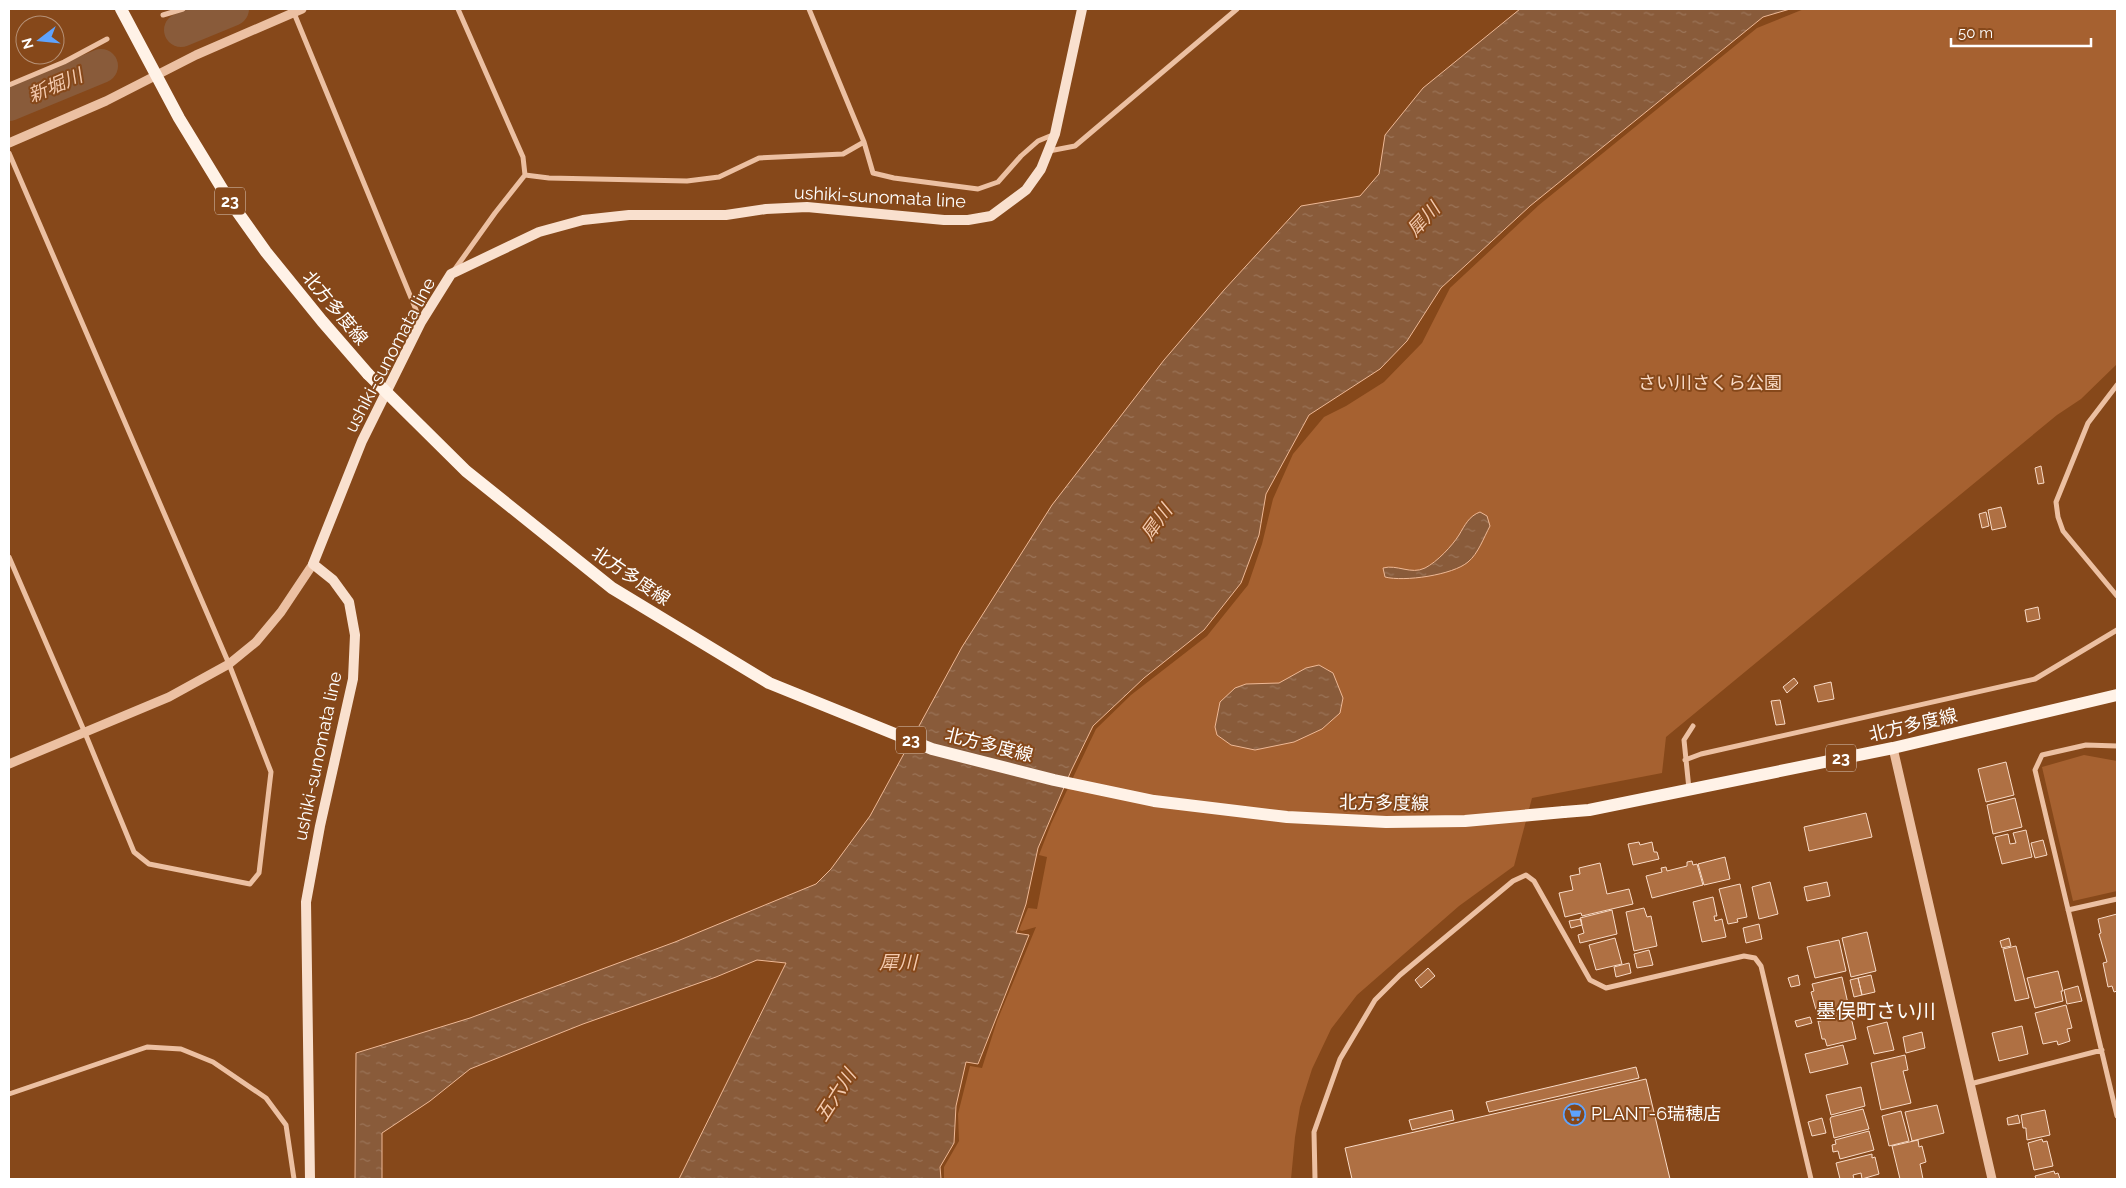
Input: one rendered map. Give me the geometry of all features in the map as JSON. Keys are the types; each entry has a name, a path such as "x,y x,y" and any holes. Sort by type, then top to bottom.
{"main road":[{"name":"北方多度線","path":"121,9 155,75 229,200 266,252 368,374 466,471 612,588 769,684 932,749 1054,780 1146,800 1201,808 1287,818 1386,822 1464,821 1588,810 1893,748 2117,695"},
{"name":"ushiki-sunomata line","path":"310,1179 306,902 324,806 353,679 355,635 348,602 333,580 313,564 362,442 421,322 452,274 539,232 583,220 629,215 726,215 766,209 807,207 944,220 968,220 991,216 1026,190 1050,151 1082,9"}],"street":[{"path":"163,15 184,9"},
{"path":"452,274 495,212 525,175 523,157 458,9"},
{"path":"809,9 864,142 873,173 894,178 978,189 998,182 1021,156 1038,141 1055,134"},
{"path":"1050,151 1075,146 1237,9"},
{"path":"9,143 106,101 155,75 298,11 421,322"},
{"path":"9,85 64,62 107,39"},
{"path":"525,175 549,178 687,181 720,177 759,158 843,154 864,142"},
{"path":"9,153 229,664 271,772 259,873 250,884 149,864 134,852 9,557"},
{"path":"2117,385 2088,423 2056,502 2058,517 2063,531 2117,596"},
{"path":"9,764 169,697 229,664 256,642 281,612 313,564"},
{"path":"1685,760 1702,754 2035,679 2117,630"},
{"path":"1689,790 1684,740 1694,726"},
{"path":"2117,746 2086,745 2042,755 2035,770 2117,1116"},
{"path":"1893,748 1992,1179"},
{"path":"1315,1179 1314,1132 1340,1059 1375,1000 1400,975 1513,881 1526,875 1534,881 1590,980 1606,988 1744,956 1756,958 1761,966 1811,1179"},
{"path":"2068,910 2117,899"},
{"path":"9,1094 147,1047 181,1049 213,1062 266,1098 286,1125 294,1179"},
{"path":"1970,1084 2102,1050"}],"green space":[{"name":"さい川さくら公園","path":"1804,9 2117,9 2117,364 2081,399 2057,415 1666,737 1662,773 1532,798 1514,866 1459,906 1357,995 1331,1029 1312,1069 1300,1107 1291,1179 944,1179 944,1167 959,1141 958,1114 970,1066 982,1068 997,1021 1036,927 1022,931 1019,930 1028,908 1037,909 1047,857 1039,855 1051,824 1096,729 1131,695 1207,636 1248,585 1262,544 1273,499 1293,454 1324,417 1346,406 1384,382 1422,343 1450,288 1539,205 1757,28"},
{"path":"2084,755 2117,761 2117,891 2073,901 2042,767"}],"water":[{"name":"犀川","path":"1520,9 1790,9 1763,17 1530,206 1441,288 1407,341 1380,369 1309,415 1266,494 1259,535 1241,583 1204,630 1144,678 1093,726 1071,771 1038,848 1026,904 1016,933 1029,935 978,1064 966,1062 956,1106 954,1143 940,1167 941,1179 679,1179 786,963 757,960 716,977 583,1024 470,1069 430,1101 382,1133 382,1179 355,1179 356,1053 470,1018 675,942 816,884 831,869 870,816 962,647 1052,505 1164,360 1224,290 1301,206 1360,196 1379,174 1385,135 1423,88"},
{"path":"1480,512 1487,516 1490,526 1472,559 1461,567 1440,574 1416,578 1385,577 1383,568 1394,567 1420,570 1430,565 1452,544 1470,518"},
{"path":"1319,665 1333,673 1343,698 1340,713 1322,729 1294,742 1255,750 1231,745 1217,735 1215,727 1220,702 1235,688 1246,684 1279,683 1306,668"}],"building":[{"path":"2041,466 2044,483 2038,484 2035,468"},
{"path":"2001,507 2006,527 1992,530 1988,510"},
{"path":"1986,512 1989,526 1982,528 1979,514"},
{"path":"2038,607 2040,619 2027,622 2025,610"},
{"path":"1794,678 1798,683 1787,693 1783,687"},
{"path":"1831,682 1834,699 1818,702 1814,686"},
{"path":"1780,700 1785,724 1776,725 1771,701"},
{"path":"2006,762 2014,795 1986,802 1978,769"},
{"path":"2015,798 2022,827 1993,834 1987,805"},
{"path":"1866,813 1872,837 1809,851 1804,827"},
{"path":"2026,830 2032,857 2002,864 1995,837 2008,834 2010,844 2016,843 2013,833"},
{"path":"2043,840 2047,855 2035,858 2031,843"},
{"path":"1639,842 1640,845 1652,842 1654,852 1657,852 1659,859 1633,865 1628,844"},
{"path":"1725,857 1730,879 1704,885 1698,864"},
{"path":"1692,861 1693,865 1697,864 1703,885 1652,898 1646,876 1662,872 1661,868 1666,867 1667,871 1687,866 1687,862"},
{"path":"1600,863 1607,894 1629,889 1633,904 1582,916 1581,913 1565,917 1559,893 1573,890 1570,876 1580,874 1579,868"},
{"path":"1770,882 1778,914 1759,919 1752,887"},
{"path":"1827,882 1830,896 1807,901 1804,887"},
{"path":"1740,884 1747,917 1737,919 1738,922 1728,924 1719,889"},
{"path":"1713,897 1717,916 1714,916 1715,921 1722,919 1726,937 1702,942 1693,902"},
{"path":"1644,908 1647,917 1651,916 1657,946 1634,951 1626,912"},
{"path":"1612,910 1617,934 1580,943 1578,935 1584,933 1580,918"},
{"path":"2117,914 2117,991 2114,992 2112,986 2108,987 2103,963 2107,962 2099,934 2101,933 2098,919"},
{"path":"1581,919 1582,925 1571,928 1569,921"},
{"path":"1759,924 1762,939 1746,943 1743,928"},
{"path":"1867,932 1876,971 1851,977 1842,938"},
{"path":"1615,938 1622,964 1596,970 1589,945"},
{"path":"2009,938 2011,946 2002,948 2000,941"},
{"path":"1839,940 1846,971 1815,978 1807,947"},
{"path":"2016,946 2029,998 2015,1001 2003,949"},
{"path":"1649,950 1653,965 1637,968 1634,954"},
{"path":"1629,963 1631,973 1616,977 1614,967"},
{"path":"1428,968 1435,976 1421,988 1415,980"},
{"path":"2058,971 2063,991 2061,991 2063,1001 2035,1008 2027,978"},
{"path":"1798,975 1800,985 1791,987 1788,978"},
{"path":"1871,975 1875,992 1862,995 1858,978"},
{"path":"1842,977 1856,1039 1827,1046 1825,1039 1822,1039 1818,1021 1821,1021 1811,992 1814,991 1812,984"},
{"path":"1858,978 1862,995 1854,997 1850,980"},
{"path":"2078,986 2082,1001 2067,1004 2064,990"},
{"path":"2066,1005 2072,1028 2067,1029 2070,1041 2058,1045 2057,1041 2043,1044 2035,1013"},
{"path":"1810,1017 1812,1023 1797,1027 1795,1021"},
{"path":"1887,1022 1894,1050 1874,1054 1867,1027"},
{"path":"2022,1026 2028,1054 1999,1061 1992,1033"},
{"path":"1922,1032 1925,1048 1906,1053 1903,1037"},
{"path":"1843,1045 1848,1064 1810,1073 1805,1054"},
{"path":"1905,1055 1908,1070 1903,1071 1911,1103 1881,1110 1871,1063"},
{"path":"1636,1067 1639,1078 1489,1112 1486,1102"},
{"name":"PLANT-6瑞穂店","path":"1646,1079 1670,1179 1352,1179 1345,1148"},
{"path":"1861,1087 1865,1106 1831,1115 1826,1095"},
{"path":"1937,1105 1944,1133 1912,1141 1905,1112"},
{"path":"1863,1109 1869,1129 1834,1138 1831,1117"},
{"path":"1452,1110 1454,1120 1412,1130 1409,1120"},
{"path":"2045,1110 2050,1135 2027,1140 2026,1128 2023,1128 2021,1115"},
{"path":"1901,1111 1909,1141 1889,1146 1882,1116"},
{"path":"2018,1115 2020,1123 2008,1125 2007,1118"},
{"path":"1822,1118 1826,1133 1812,1136 1808,1122"},
{"path":"1869,1131 1874,1150 1840,1159 1838,1151 1833,1152 1832,1145 1836,1144 1835,1140"},
{"path":"2042,1139 2043,1142 2047,1141 2053,1166 2034,1170 2028,1143"},
{"path":"1918,1140 1919,1147 1922,1146 1926,1162 1920,1164 1923,1179 1900,1179 1892,1146"},
{"path":"1872,1154 1872,1158 1875,1157 1879,1174 1862,1179 1861,1173 1853,1175 1854,1179 1840,1179 1836,1163"},
{"path":"2054,1171 2055,1174 2058,1173 2060,1179 2036,1179 2035,1176"}],"waterway":[{"name":"新堀川","path":"181,30 232,9"},
{"name":"新堀川","path":"9,104 101,66"}],"place":[{"name":"PLANT-6瑞穂店","path":"1575,1114"}],"district":[{"name":"墨俣町さい川","path":"1876,1011"}],"water label":[{"name":"五六川","path":"835,1095"}]}
